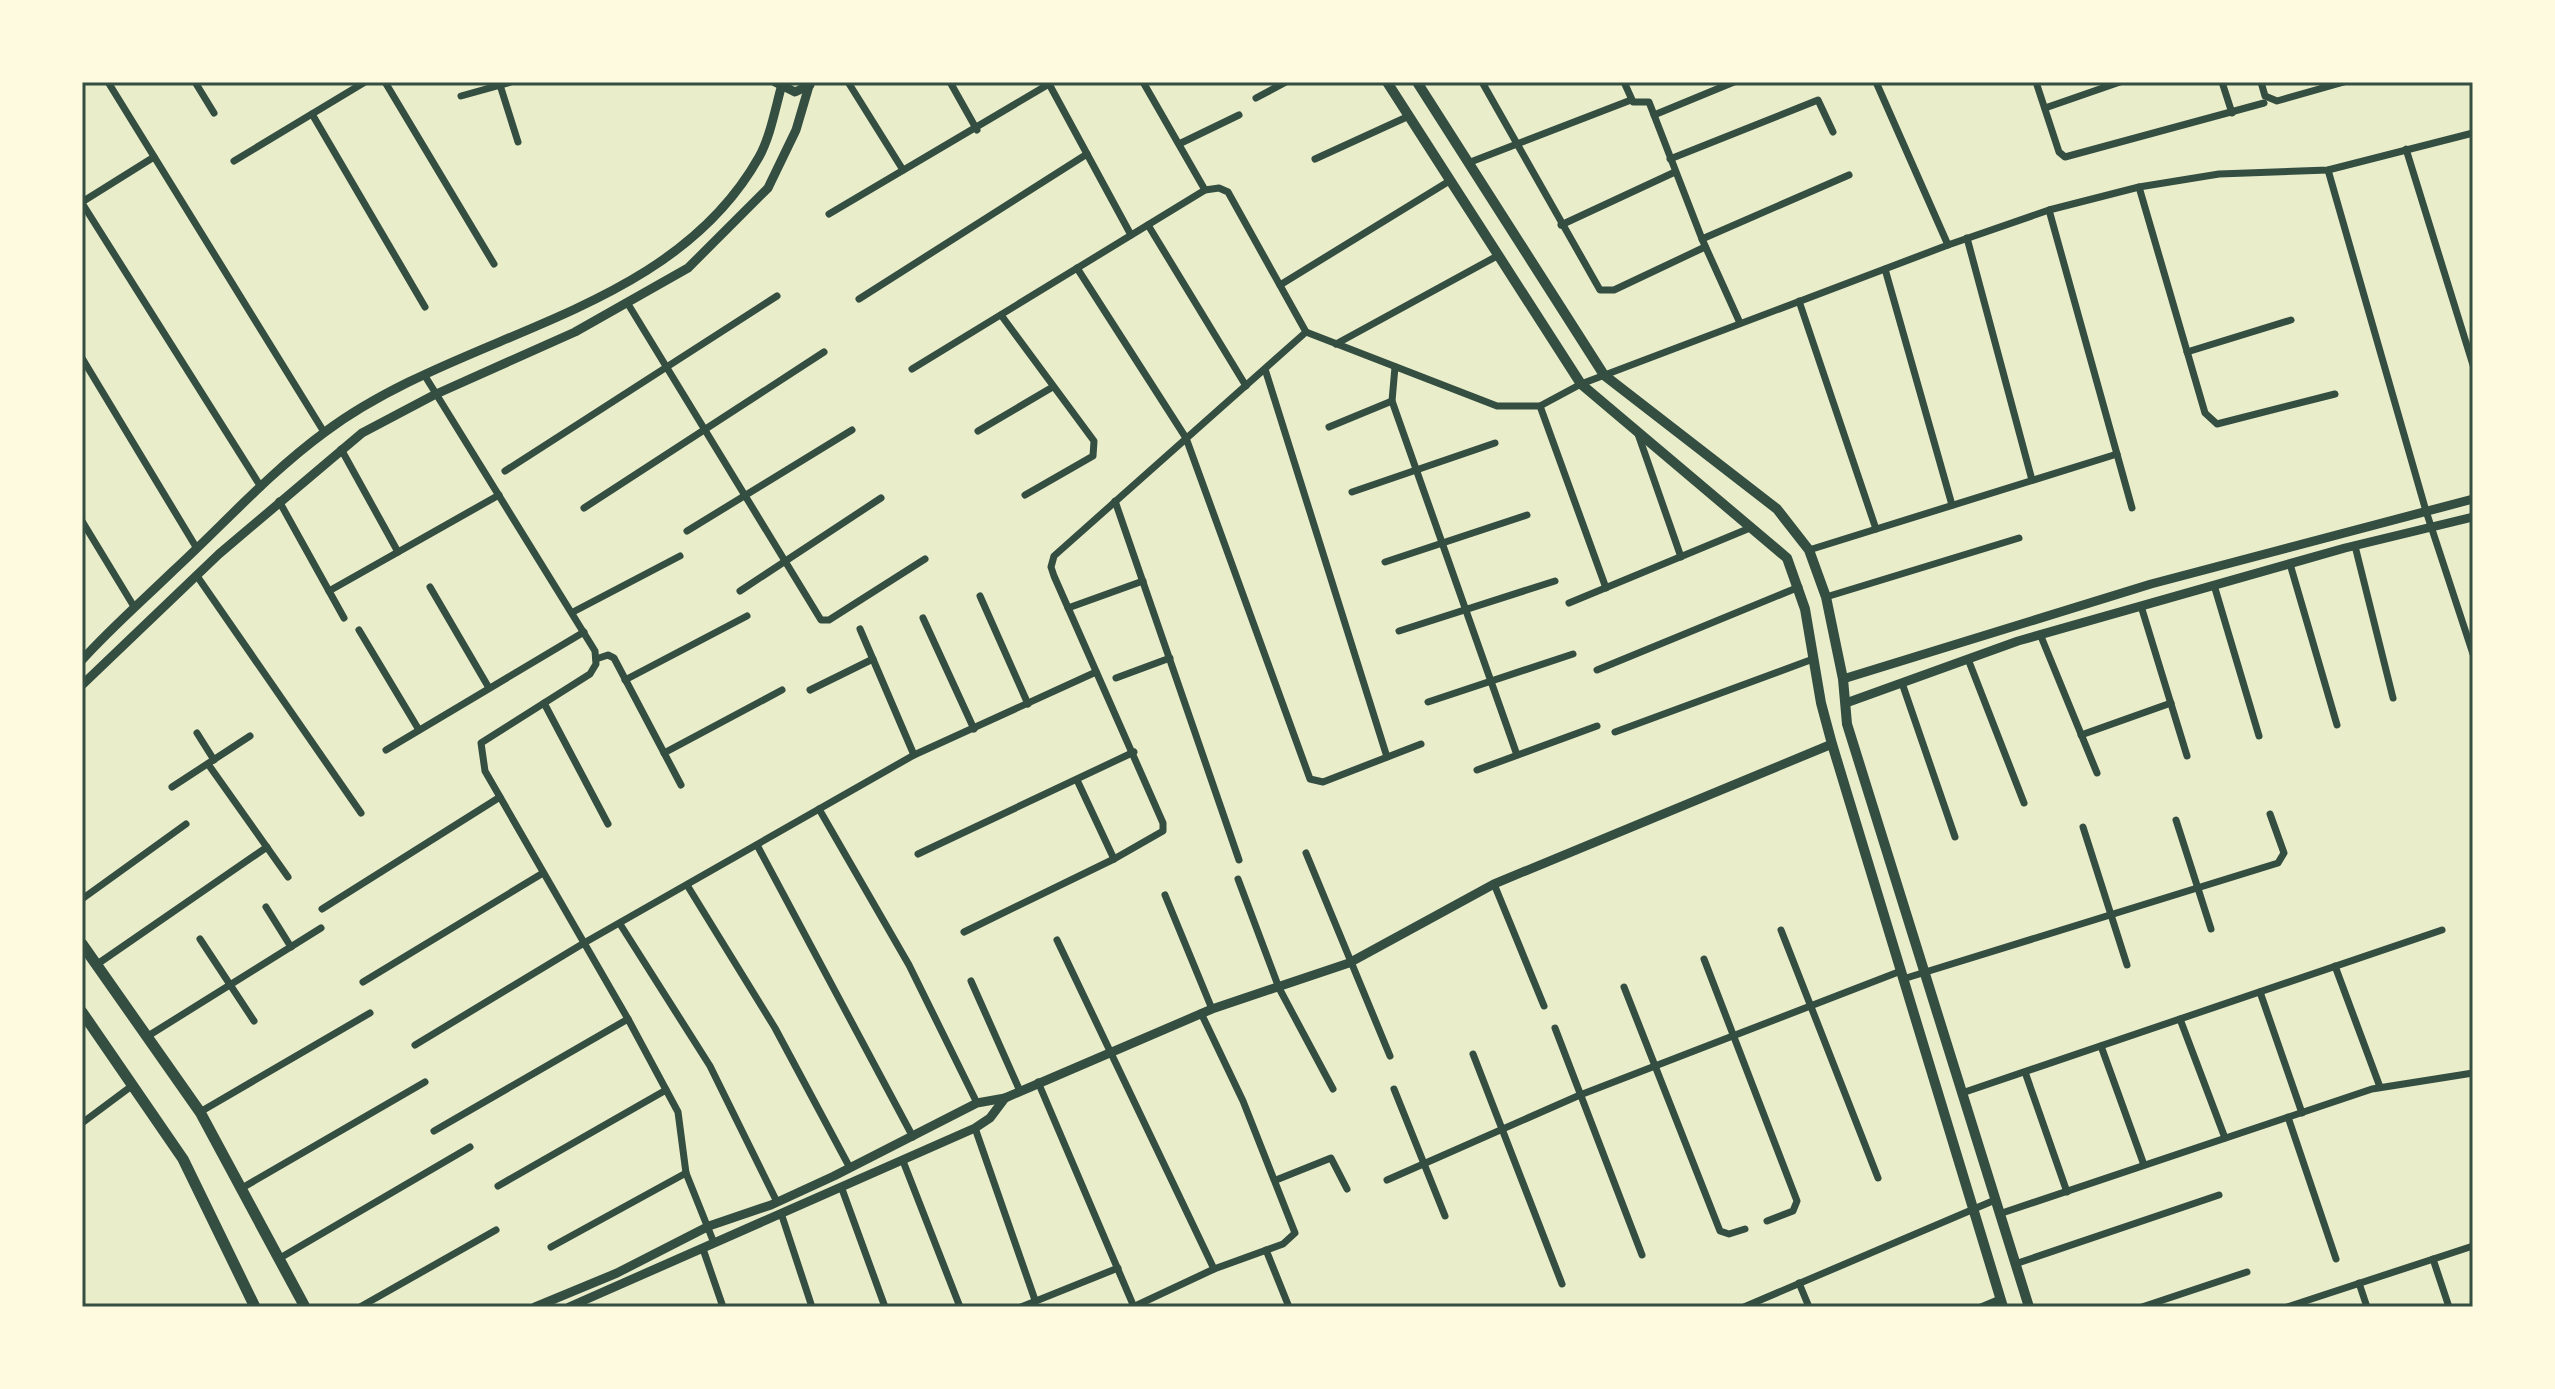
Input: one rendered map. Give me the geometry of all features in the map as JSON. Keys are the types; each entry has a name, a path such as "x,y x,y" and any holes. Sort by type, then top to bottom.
{"main road":[{"path":"1387,82 1581,384 1787,558 1799,587 1832,744 2002,1303"},
{"path":"1417,82 1604,375 1777,509 1809,550 1826,597 1843,679 1847,724 2029,1307"},
{"path":"82,944 200,1112 305,1307"},
{"path":"83,1014 183,1159 255,1307"}],"street":[{"path":"108,82 324,432"},
{"path":"195,82 214,113"},
{"path":"234,161 365,82"},
{"path":"385,82 494,264"},
{"path":"461,96 511,82"},
{"path":"848,82 903,170"},
{"path":"950,82 977,130"},
{"path":"1143,82 1205,190"},
{"path":"1256,98 1286,82"},
{"path":"1482,82 1595,285 1606,292 1705,247"},
{"path":"1624,82 1631,100"},
{"path":"1654,115 1734,82"},
{"path":"1876,82 1948,245"},
{"path":"2036,82 2059,152 2065,157 2264,103"},
{"path":"2045,108 2120,82"},
{"path":"2222,82 2232,113"},
{"path":"2261,82 2265,96 2277,101 2344,82"},
{"path":"829,214 977,130 1049,83 1131,235"},
{"path":"82,660 133,605 324,432 362,407 425,376 600,298 682,247 722,205 758,160 778,85 795,92 810,84"},
{"path":"82,685 197,576 341,448 434,395 628,304 688,268 756,203 792,142 810,84"},
{"path":"500,85 518,142"},
{"path":"1468,163 1631,100 1647,100 1705,247 1740,323"},
{"path":"1670,159 1818,100 1833,132"},
{"path":"312,114 425,307"},
{"path":"1179,144 1239,115"},
{"path":"1315,159 1409,116"},
{"path":"912,369 1205,190 1219,188 1228,192 1306,332 1497,406 1540,406 1604,375 2049,210 2139,187 2219,174 2328,170 2473,133"},
{"path":"2406,149 2473,365"},
{"path":"859,299 1087,154"},
{"path":"154,157 82,203 261,487"},
{"path":"2328,170 2426,511 2473,654"},
{"path":"1561,225 1675,172"},
{"path":"1702,239 1849,175"},
{"path":"1280,285 1451,180"},
{"path":"2139,187 2205,413 2217,424 2335,394"},
{"path":"2049,210 2132,508"},
{"path":"1148,225 1246,386"},
{"path":"1967,238 2032,480"},
{"path":"1336,344 1500,255"},
{"path":"1077,268 1186,438 1310,779 1323,782 1421,744"},
{"path":"1885,269 1952,505"},
{"path":"505,471 777,296"},
{"path":"1799,301 1876,529"},
{"path":"628,304 817,616 829,620 925,559"},
{"path":"1001,315 1051,388 1094,441 1093,456 1025,495"},
{"path":"2187,352 2291,320"},
{"path":"964,932 1114,859 1163,831 1163,823 1134,752 1051,567 1054,556 1306,332"},
{"path":"584,508 824,352"},
{"path":"82,358 196,547"},
{"path":"1395,367 1392,401 1517,755"},
{"path":"1265,369 1387,757"},
{"path":"425,376 434,395 573,612 596,659 590,674 481,743 485,771 678,1112 686,1173 714,1243"},
{"path":"978,431 1051,388"},
{"path":"1329,427 1392,401"},
{"path":"1540,406 1606,588"},
{"path":"687,531 852,430"},
{"path":"1636,431 1681,557"},
{"path":"1352,492 1495,443"},
{"path":"341,448 398,552"},
{"path":"1809,550 2117,454"},
{"path":"329,591 499,495"},
{"path":"740,591 881,498"},
{"path":"1843,679 2151,584 2473,499"},
{"path":"279,501 344,618"},
{"path":"1115,501 1239,860"},
{"path":"1385,562 1527,515"},
{"path":"1846,703 2040,634 2355,546 2473,517"},
{"path":"82,521 133,605"},
{"path":"1569,603 1750,528"},
{"path":"1826,597 2019,538"},
{"path":"2355,546 2393,698"},
{"path":"573,612 680,556"},
{"path":"2290,564 2337,725"},
{"path":"197,576 361,813"},
{"path":"1068,608 1143,581"},
{"path":"1399,631 1555,581"},
{"path":"2214,585 2259,736"},
{"path":"430,587 489,688"},
{"path":"1597,670 1799,587"},
{"path":"980,596 1028,704"},
{"path":"2141,606 2187,756"},
{"path":"625,680 747,616"},
{"path":"923,618 974,729"},
{"path":"860,629 914,755"},
{"path":"359,630 419,730"},
{"path":"386,750 584,632"},
{"path":"2040,634 2097,773"},
{"path":"1428,702 1573,654"},
{"path":"596,659 611,656 681,785"},
{"path":"1116,678 1170,658"},
{"path":"810,690 873,659"},
{"path":"1615,732 1813,659"},
{"path":"1968,659 2024,803"},
{"path":"415,1045 584,943 914,755 1096,672"},
{"path":"1902,683 1955,837"},
{"path":"664,753 782,690"},
{"path":"544,703 608,824"},
{"path":"2081,735 2171,703"},
{"path":"1477,770 1597,726"},
{"path":"197,733 211,762 288,877"},
{"path":"172,787 250,736"},
{"path":"535,1307 617,1273 709,1226 777,1202 977,1103 1005,1098 1201,1013 1349,963 1494,884 1832,744"},
{"path":"918,854 1134,752"},
{"path":"1077,780 1114,859"},
{"path":"322,909 500,797"},
{"path":"819,809 909,965 977,1103"},
{"path":"1387,1180 1580,1095 1811,1006 1902,975 1923,972 2283,860 2284,853 2270,814"},
{"path":"2176,820 2211,929"},
{"path":"82,899 186,824"},
{"path":"2083,827 2127,965"},
{"path":"757,845 913,1137"},
{"path":"96,965 267,847"},
{"path":"1306,853 1390,1056"},
{"path":"363,982 543,873"},
{"path":"1238,879 1279,988 1333,1089"},
{"path":"1494,884 1544,1006"},
{"path":"687,885 775,1028 850,1168"},
{"path":"1165,895 1212,1009"},
{"path":"266,907 291,947"},
{"path":"620,924 710,1066 777,1202"},
{"path":"148,1036 321,928"},
{"path":"1781,930 1878,1178"},
{"path":"1962,1093 2442,930"},
{"path":"200,939 254,1021"},
{"path":"1057,940 1214,1269"},
{"path":"1704,959 1797,1201 1793,1211 1767,1221"},
{"path":"2335,966 2380,1087"},
{"path":"971,981 1020,1091"},
{"path":"1624,987 1720,1231 1729,1234 1745,1229"},
{"path":"2260,992 2302,1113"},
{"path":"200,1112 370,1013"},
{"path":"1038,1082 1134,1307 1214,1269 1291,1240 1295,1233 1276,1180 1201,1013"},
{"path":"434,1131 628,1019"},
{"path":"2180,1019 2225,1138"},
{"path":"1555,1028 1642,1255"},
{"path":"2101,1046 2144,1165"},
{"path":"1473,1054 1562,1284"},
{"path":"2025,1072 2067,1192"},
{"path":"1999,1214 2380,1087 2473,1073"},
{"path":"242,1188 425,1082"},
{"path":"82,1123 133,1085"},
{"path":"1394,1089 1445,1216"},
{"path":"498,1186 666,1090"},
{"path":"569,1307 975,1128 990,1118 1005,1098"},
{"path":"2288,1117 2336,1259"},
{"path":"975,1128 1035,1300"},
{"path":"280,1258 470,1147"},
{"path":"1276,1180 1331,1158 1347,1189"},
{"path":"903,1161 960,1307"},
{"path":"551,1247 686,1173"},
{"path":"842,1189 885,1307"},
{"path":"2015,1264 2219,1195"},
{"path":"1744,1307 1995,1200"},
{"path":"781,1213 812,1307"},
{"path":"360,1307 496,1230"},
{"path":"2287,1307 2473,1246"},
{"path":"703,1249 723,1307"},
{"path":"1266,1250 1289,1307"},
{"path":"2433,1259 2449,1307"},
{"path":"1021,1307 1118,1268"},
{"path":"2142,1307 2247,1272"},
{"path":"1799,1283 1809,1307"},
{"path":"2359,1283 2367,1307"},
{"path":"1981,1307 2002,1303"}]}
